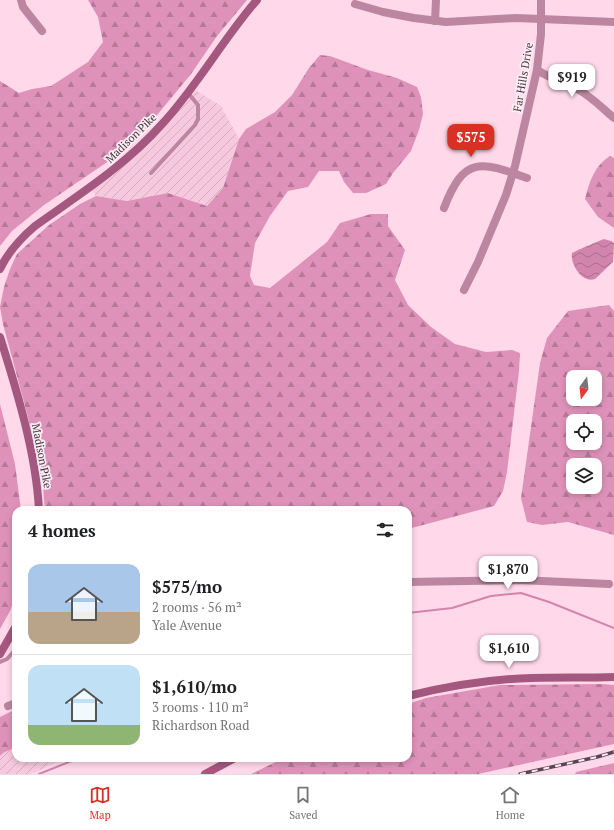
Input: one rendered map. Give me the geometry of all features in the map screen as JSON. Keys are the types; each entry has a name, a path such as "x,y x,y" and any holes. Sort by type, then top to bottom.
{"street":[{"path":"21,0 23,7 42,31"},
{"name":"Madison Pike","path":"0,269 3,262 24,235 111,172 137,150 163,124 188,93 239,21 257,0"},
{"path":"434,21 436,0"},
{"name":"Far Hills Drive","path":"464,290 478,262 506,195 513,173 537,70 542,18 541,0"},
{"path":"355,4 383,12 434,21 464,22 516,18 542,18 614,22"},
{"path":"537,70 550,78 577,89 587,95 614,118"},
{"path":"444,208 455,183 472,168 484,166 527,178"},
{"name":"Madison Pike","path":"0,337 22,412 35,473 39,506"},
{"path":"412,582 512,580 608,584"},
{"path":"0,654 12,633"},
{"path":"412,695 450,686 503,680 531,678 614,677"},
{"path":"205,774 222,762"}],"lane":[{"path":"151,173 195,125 198,119 198,104 188,93"},
{"path":"0,662 7,659 12,653"}],"shaded area":[{"path":"192,88 221,106 239,139 223,188 207,206 168,193 127,201 96,196 90,187 111,172"},
{"path":"12,749 12,762 57,762 31,774 0,774 0,756"}],"green space":[{"path":"88,0 247,0 217,36 191,74 148,126 119,154 44,205 12,231 0,246 0,81 19,93 51,86 88,62 103,42 98,17"},
{"path":"320,55 330,56 368,70 397,78 417,87 421,97 423,114 419,130 411,151 386,184 366,193 353,193 344,182 339,171 319,171 308,187 288,191 270,216 255,243 250,276 254,285 270,288 327,242 340,223 371,214 388,214 388,226 405,250 395,280 408,305 431,327 455,344 486,352 512,350 520,353 507,472 503,491 494,506 412,528 412,506 45,506 43,487 28,417 3,324 0,307 4,287 17,254 49,225 80,204 96,196 127,201 168,193 207,206 223,188 239,139 246,129 275,112 292,95 309,68"},
{"path":"610,156 614,158 614,228 598,217 585,199 593,174 600,164"},
{"path":"609,305 614,311 614,535 568,522 542,525 527,522 521,498 540,363 547,338 568,311"},
{"path":"0,404 15,464 20,506 12,506 12,606 0,629"},
{"path":"500,685 614,685 614,744 478,774 251,774 276,762 412,762 412,703 426,698"},
{"path":"12,711 12,749 0,756 0,717"},
{"path":"614,763 614,774 575,774 576,772"}],"water":[{"path":"604,239 614,243 613,262 595,279 586,279 581,276 575,267 572,253"}],"waterway":[{"path":"412,613 452,608 491,596 521,593 549,602 614,628"},
{"path":"39,774 69,762"}],"railway":[{"path":"520,774 614,752"}]}
